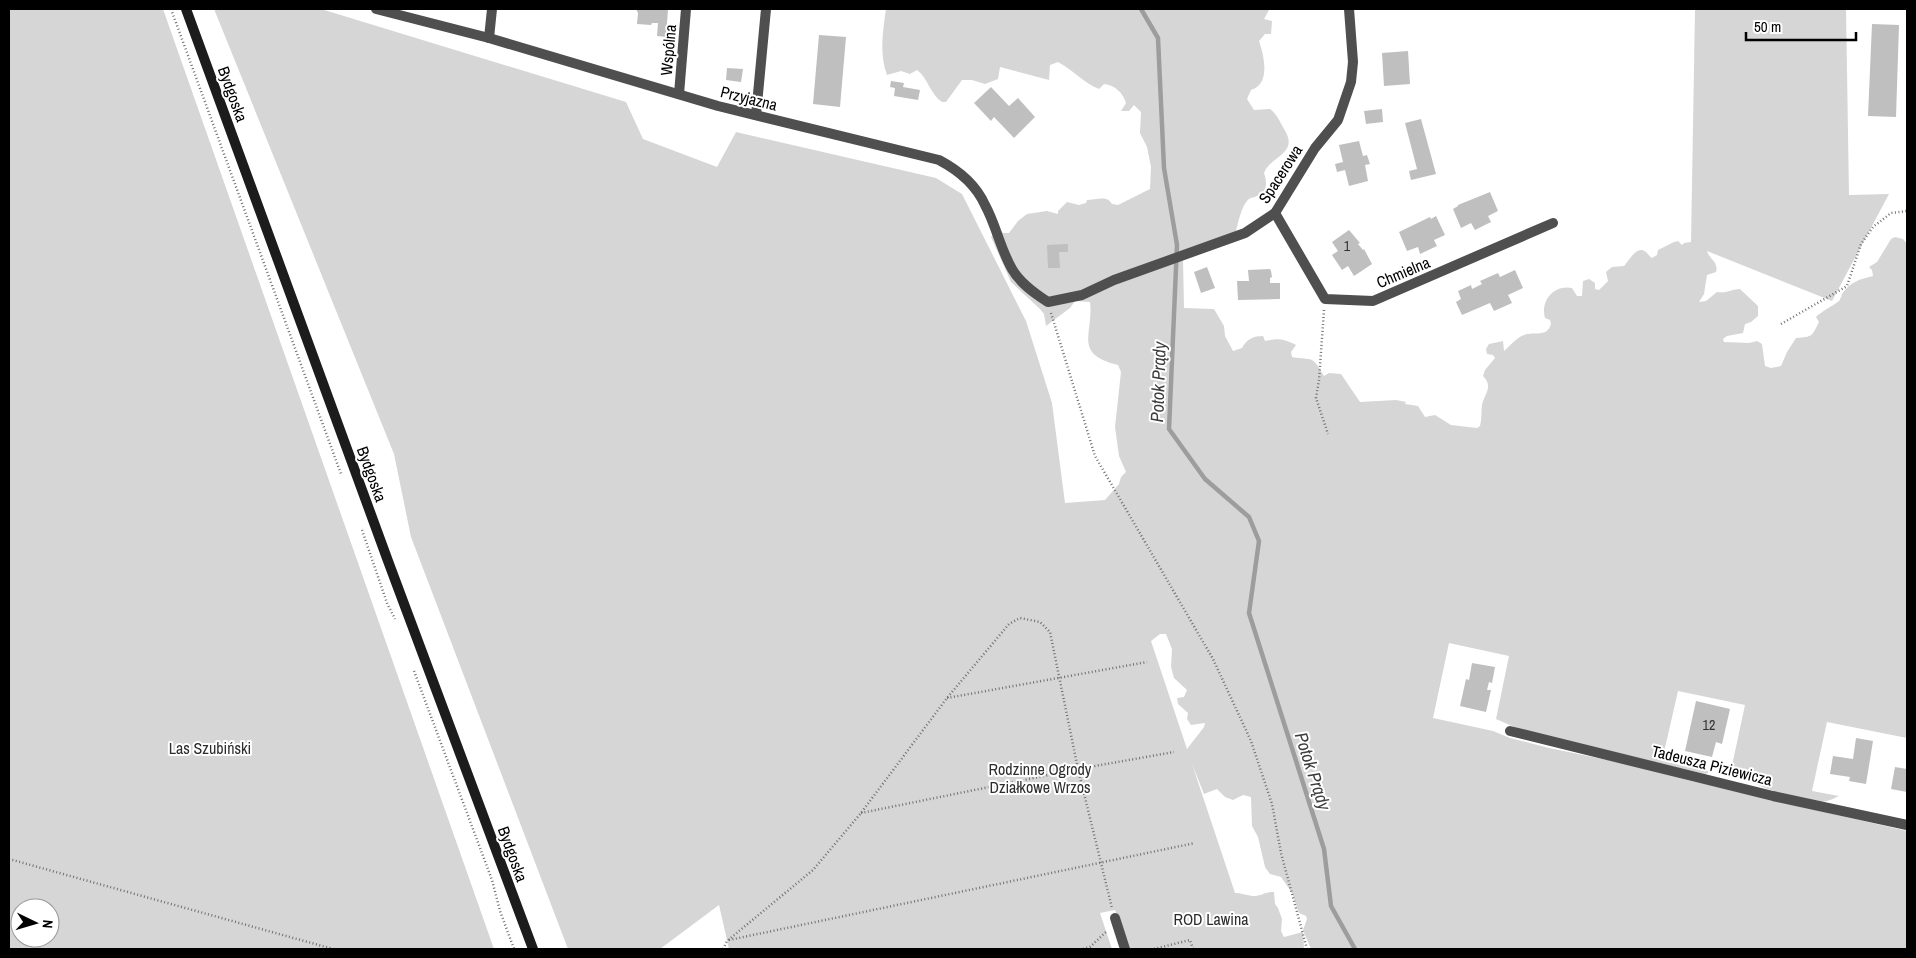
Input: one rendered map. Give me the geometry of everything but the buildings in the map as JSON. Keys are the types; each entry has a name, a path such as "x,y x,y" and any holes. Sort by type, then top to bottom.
{"main road":[{"name":"Bydgoska","path":"186,9 533,949"}],"street":[{"name":"Przyjazna","path":"376,9 489,38 756,115 939,160 956,170 971,184 985,204 1012,270 1029,289 1048,302"},
{"path":"489,38 492,9"},
{"name":"Wspólna","path":"679,94 686,9"},
{"path":"756,115 766,9"},
{"name":"Spacerowa","path":"1048,302 1082,295 1114,280 1245,234 1275,212 1315,148 1338,120 1351,82 1353,62 1350,9"},
{"path":"1275,212 1325,299"},
{"name":"Chmielna","path":"1325,299 1373,301 1553,223"},
{"name":"Tadeusza Piziewicza","path":"1510,731 1773,796 1907,825"},
{"path":"1116,921 1125,949"}],"path":[{"path":"171,9 198,87 344,480"},
{"path":"1781,324 1847,286 1861,244 1873,227 1891,213 1907,212"},
{"path":"1325,299 1316,398 1328,434"},
{"path":"1048,302 1095,456 1213,659 1250,741 1272,804 1281,852 1307,949"},
{"path":"360,522 387,604 398,625"},
{"path":"723,949 727,941 813,870 861,813 947,698 1009,624 1020,618 1040,622 1050,632 1078,768 1116,921 1090,947 1083,949"},
{"path":"947,698 1147,662"},
{"path":"412,665 492,880 500,911 514,949"},
{"path":"861,813 1078,768 1174,752"},
{"path":"727,941 1195,843"},
{"path":"9,859 333,949"},
{"path":"1154,949 1190,940 1193,949"}],"green space":[{"name":"Las Szubiński","path":"9,9 163,9 494,949 9,949"},
{"path":"214,9 321,9 626,102 643,139 717,167 736,132 936,178 962,194 1026,321 1052,403 1065,503 1105,500 1119,484 1121,477 1126,472 1119,456 1115,427 1121,372 1118,365 1095,355 1090,348 1088,333 1090,302 1075,301 1070,308 1046,326 1044,314 1011,282 991,237 999,229 1003,233 1009,233 1018,221 1027,214 1047,211 1058,214 1058,211 1067,202 1079,205 1086,203 1087,200 1104,199 1118,205 1150,189 1151,167 1147,147 1140,133 1141,112 1134,105 1129,111 1121,111 1126,103 1118,90 1104,84 1099,89 1058,62 1050,65 1049,80 1000,67 998,79 985,84 972,80 962,80 946,102 942,102 917,70 910,74 901,71 887,75 882,50 886,9 1274,9 1269,10 1264,19 1272,21 1271,34 1265,34 1259,41 1263,54 1264,76 1257,87 1251,90 1247,99 1254,110 1270,109 1275,113 1288,137 1289,144 1283,154 1272,162 1264,173 1266,183 1263,192 1249,199 1245,204 1236,231 1183,260 1184,308 1214,309 1224,326 1225,336 1233,351 1242,348 1248,340 1256,337 1263,336 1265,341 1277,339 1288,341 1296,345 1291,352 1292,357 1314,361 1324,376 1329,373 1341,374 1360,402 1396,400 1406,402 1405,404 1418,406 1425,417 1435,415 1451,425 1477,428 1480,426 1482,405 1488,387 1483,376 1485,370 1495,358 1493,355 1487,354 1486,349 1489,344 1503,341 1504,351 1521,336 1547,331 1551,324 1550,320 1545,318 1545,306 1554,291 1565,287 1572,288 1577,296 1582,296 1583,281 1589,279 1595,283 1595,289 1599,290 1608,281 1606,272 1612,267 1624,266 1639,250 1643,250 1652,258 1657,255 1658,250 1674,242 1678,241 1682,245 1691,242 1695,9 1846,9 1849,195 1889,194 1832,301 1707,251 1717,269 1716,272 1707,275 1704,294 1699,302 1706,301 1717,292 1740,289 1758,306 1758,316 1745,324 1743,333 1727,336 1723,339 1724,342 1749,343 1757,341 1762,344 1765,366 1771,368 1781,366 1796,338 1813,334 1819,322 1816,317 1818,315 1839,301 1845,290 1852,284 1873,276 1872,270 1869,267 1877,262 1891,239 1895,237 1903,239 1907,244 1907,738 1827,722 1812,791 1839,796 1822,802 1814,801 1762,787 1750,780 1730,775 1745,705 1678,691 1662,761 1708,771 1705,774 1519,729 1496,719 1509,656 1449,643 1433,718 1493,731 1510,738 1549,748 1627,764 1691,781 1907,831 1907,949 1311,949 1303,930 1307,919 1306,916 1299,913 1292,893 1281,877 1270,874 1265,867 1258,837 1252,826 1251,797 1243,795 1233,800 1225,797 1217,789 1204,794 1192,764 1235,893 1255,896 1274,892 1275,904 1282,919 1281,931 1284,937 1303,932 1304,949 1129,948 1115,910 1100,913 1112,949 729,949 719,905 660,949 568,949 411,537 394,454","holes":["1160,634 1166,634 1172,649 1171,667 1174,678 1187,690 1184,697 1177,698 1178,704 1188,713 1187,719 1191,725 1205,723 1187,749 1151,641"]}],"waterway":[{"name":"Potok Prądy","path":"1141,9 1158,38 1164,168 1177,245 1169,429 1205,479 1249,517 1259,541 1249,613 1324,849 1331,906 1355,949"}],"park label":[{"name":"Rodzinne Ogrody Działkowe Wrzos","path":"1040,778"},
{"name":"ROD Lawina","path":"1211,919"}]}
